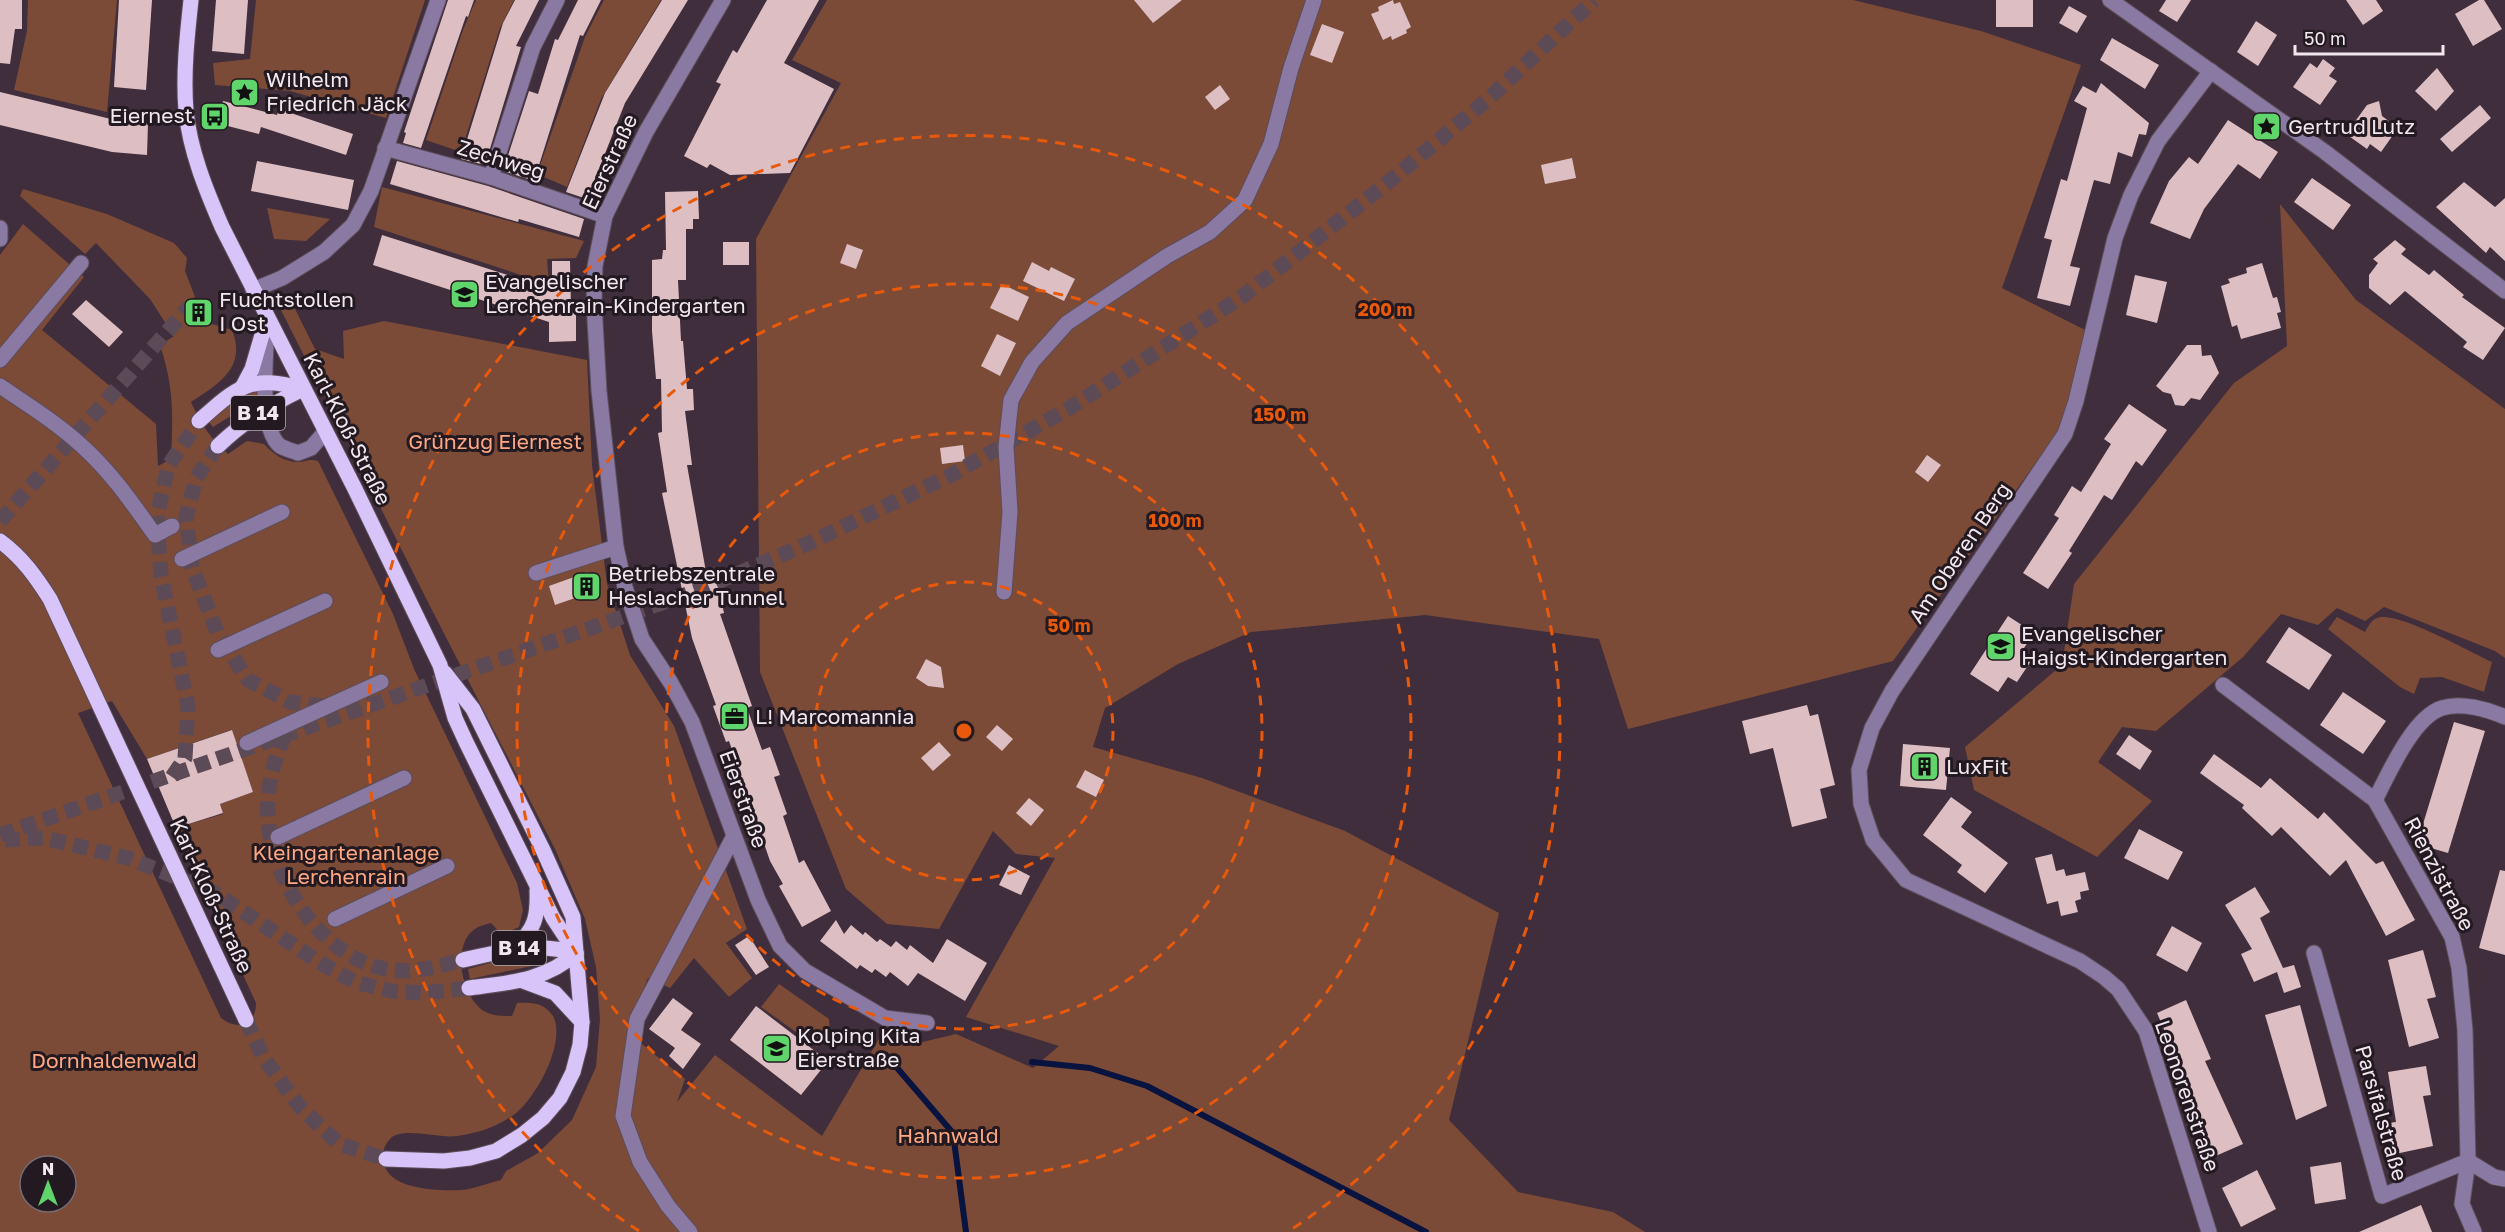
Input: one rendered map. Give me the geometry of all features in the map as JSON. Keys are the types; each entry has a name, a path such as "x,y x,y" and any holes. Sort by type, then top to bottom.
{"main road":[{"name":"Karl-Kloß-Straße","path":"191,0 185,77 186,113 206,189 253,290 440,665 455,718 537,887 576,953"},
{"name":"B 14","path":"243,386 252,369 267,318"},
{"name":"B 14","path":"199,421 220,401 243,386 264,381 280,382 303,389"},
{"name":"B 14","path":"218,446 240,425 303,389"},
{"name":"Karl-Kloß-Straße","path":"0,541 14,551 33,573 50,599 246,1020"},
{"name":"Karl-Kloß-Straße","path":"386,1159 444,1161 470,1158 496,1151 522,1135 543,1118 560,1098 573,1072 580,1045 582,1022 573,917 563,892 473,709 440,665"},
{"name":"B 14","path":"515,948 531,932 537,916 537,887"},
{"name":"B 14","path":"463,960 515,948 551,947 576,953"},
{"name":"B 14","path":"469,988 523,981 549,972 576,953"},
{"name":"B 14","path":"523,981 555,993 582,1022"}],"street":[{"path":"253,290 282,278 324,252 352,225 370,191 438,0"},
{"path":"491,177 533,47 557,0"},
{"name":"Eierstraße","path":"723,0 645,132 605,216 595,266 594,303 599,391 616,547 625,587 642,639 671,682 692,722 758,900 780,946 805,971 885,1018 927,1023"},
{"path":"1004,592 1010,512 1006,447 1011,400 1032,362 1067,323 1167,256 1210,232 1245,200 1271,144 1291,68 1314,0"},
{"path":"2110,0 2334,158 2505,291"},
{"name":"Am Oberen Berg","path":"2079,961 1906,880 1873,840 1861,804 1859,770 1872,728 1892,691 2065,434 2076,401 2115,238 2131,195 2158,141 2211,70"},
{"name":"Zechweg","path":"385,148 491,177 605,216"},
{"path":"0,228 0,239"},
{"path":"0,360 81,263"},
{"path":"267,318 264,381 272,434 280,446 298,453 311,448 325,432"},
{"path":"0,386 82,446 123,490 154,536 172,526"},
{"path":"182,559 282,512"},
{"path":"536,573 616,547"},
{"path":"219,650 325,601"},
{"path":"247,742 381,682"},
{"name":"Rienzistraße","path":"2223,685 2375,800 2452,937 2465,1030 2468,1161 2462,1204 2474,1232"},
{"path":"2375,800 2406,745 2424,720 2440,708 2460,705 2505,717"},
{"path":"278,837 404,778"},
{"path":"690,1232 668,1206 640,1162 623,1116 637,1019 734,836"},
{"path":"335,920 447,866"},
{"name":"Parsifalstraße","path":"2313,953 2382,1196 2468,1161"},
{"name":"Leonorenstraße","path":"2079,961 2118,989 2146,1032 2209,1232"},
{"path":"2468,1161 2494,1177 2505,1179"}],"green space":[{"path":"28,0 117,0 107,112 14,90 27,31"},
{"path":"256,0 425,0 386,118 290,91 215,85 213,63 250,59"},
{"path":"476,0 514,0 500,28 461,152 426,140 463,30"},
{"path":"604,0 661,0 601,99 567,187 537,174 585,37"},
{"path":"827,0 1853,0 1981,31 2081,65 2002,288 2093,334 2073,411 1893,661 1628,729 1599,639 1425,615 1251,632 1178,664 1105,708 1093,747 1202,778 1345,831 1499,913 1449,1120 1518,1192 1613,1212 1645,1232 0,1232 0,255 23,224 84,277 42,330 156,424 158,466 171,459 172,428 172,401 160,345 174,336 150,299 96,243 85,254 20,196 23,189 107,214 174,243 187,258 185,271 195,297 189,300 198,319 204,316 212,324 232,330 236,343 236,354 228,373 191,402 198,417 211,437 228,454 247,441 264,444 275,454 288,461 318,461 393,614 414,669 517,883 523,910 519,927 502,935 491,923 478,927 464,943 462,967 468,991 484,1011 495,1015 512,1016 517,1003 532,1003 550,1012 556,1027 556,1040 546,1070 539,1085 521,1108 493,1127 457,1136 403,1133 390,1139 384,1148 383,1161 388,1173 395,1179 416,1187 452,1190 471,1188 501,1180 506,1171 538,1153 572,1120 596,1067 600,1019 596,967 585,919 555,849 281,310 293,305 315,349 344,359 343,331 384,321 587,360 592,465 607,584 630,655 674,726 747,929 726,943 752,978 729,997 694,958 670,988 648,978 627,1032 685,1079 677,1102 715,1055 822,1136 880,1037 906,1046 956,1034 1033,1068 1059,1046 966,1017 1055,858 1016,854 993,831 939,929 887,924 846,889 760,672 756,239 841,83 792,60","holes":["112,701 147,759 231,730 253,792 220,804 223,814 176,828 256,1003 253,1017 244,1024 233,1024 221,1018 78,713"]},
{"path":"382,187 584,241 576,258 547,259 549,284 374,227"},
{"path":"2280,204 2356,300 2505,409 2505,658 2495,651 2384,607 2365,621 2337,608 2318,625 2281,614 2243,657 2156,731 2122,727 2098,762 2152,801 2097,857 1974,790 1965,747 2062,665 2074,584 2234,383 2287,346"},
{"path":"267,208 330,219 306,241 274,239"},
{"path":"258,389 258,399 213,427 209,422 245,392"},
{"path":"2337,617 2365,632 2371,622 2377,618 2387,617 2400,620 2492,662 2484,692 2442,677 2420,678 2414,694 2400,687 2328,629"},
{"path":"520,955 544,955 545,960 532,966 470,979 468,969"},
{"path":"779,984 829,1019 830,1034 817,1047 761,1007"}],"building":[{"path":"0,0 22,0 22,29 15,29 10,64 0,63"},
{"path":"119,0 152,0 146,90 114,87"},
{"path":"216,0 248,0 244,54 212,51"},
{"path":"448,0 474,0 468,17 466,16 421,148 403,143 406,133 404,132"},
{"path":"515,0 539,0 516,46 521,47 485,165 461,159 503,23"},
{"path":"578,0 601,0 583,36 580,35 534,181 503,171 529,91 538,94 555,39 558,40"},
{"path":"662,0 688,0 625,103 587,199 566,192 605,93"},
{"path":"767,0 819,0 784,63 834,89 790,173 730,175 710,164 707,168 684,156 721,84 716,82 733,50 737,53"},
{"path":"1134,0 1182,0 1153,23"},
{"path":"1393,0 1394,4 1400,2 1411,27 1406,30 1407,33 1392,40 1391,36 1383,40 1371,14 1379,11 1378,7"},
{"path":"1996,0 2033,0 2033,27 1996,27"},
{"path":"2166,0 2191,0 2177,22 2159,11"},
{"path":"2346,0 2376,0 2383,11 2363,25"},
{"path":"2479,0 2484,0 2502,29 2473,46 2455,14"},
{"path":"2069,6 2087,16 2077,33 2059,23"},
{"path":"2256,21 2277,35 2258,66 2237,52"},
{"path":"1322,24 1344,32 1332,63 1310,55"},
{"path":"2112,38 2159,65 2145,89 2100,60"},
{"path":"2323,59 2335,68 2329,76 2337,81 2320,105 2293,87 2310,63 2317,68"},
{"path":"2437,68 2454,91 2436,111 2415,91"},
{"path":"2101,83 2149,123 2146,135 2139,134 2132,157 2118,152 2110,184 2094,180 2070,266 2080,268 2070,306 2037,298 2052,240 2044,238 2061,179 2067,181 2087,108 2074,101 2083,86 2096,93"},
{"path":"1220,85 1230,99 1215,110 1205,97"},
{"path":"0,92 119,121 148,123 147,155 112,152 0,125"},
{"path":"223,101 277,115 279,109 353,134 346,155 261,127 259,134 220,124 223,114 219,113"},
{"path":"2379,101 2382,116 2398,128 2381,152 2370,144 2367,149 2346,134 2367,105"},
{"path":"2480,105 2491,118 2452,152 2440,139"},
{"path":"2228,120 2278,152 2260,179 2238,164 2204,209 2190,239 2150,223 2169,181 2189,157 2198,164"},
{"path":"1572,158 1576,178 1545,184 1541,165"},
{"path":"257,161 354,180 348,210 251,191"},
{"path":"397,161 488,186 584,219 579,237 519,219 518,222 390,184"},
{"path":"2312,178 2351,205 2333,230 2294,202"},
{"path":"2464,182 2495,207 2505,198 2505,261 2490,247 2486,253 2436,207"},
{"path":"698,191 699,219 693,219 693,229 686,229 686,280 678,280 681,341 683,341 687,389 693,389 694,410 685,411 692,465 687,465 706,572 715,570 724,613 720,614 752,706 747,708 762,750 770,747 780,775 774,777 787,814 783,816 799,863 804,860 831,911 802,927 779,886 783,884 770,861 729,741 726,742 713,706 716,705 692,638 662,493 667,492 658,433 662,432 661,379 656,379 652,331 652,260 662,259 663,250 666,250 665,192"},
{"path":"382,235 552,289 552,261 570,261 571,310 576,310 576,341 549,342 549,322 373,265"},
{"path":"2395,240 2406,249 2401,254 2429,275 2434,270 2464,295 2462,297 2505,328 2483,360 2463,347 2467,342 2405,291 2390,305 2369,288 2369,275 2378,263 2373,259"},
{"path":"723,242 749,242 749,265 723,265"},
{"path":"847,244 863,250 856,269 840,263"},
{"path":"1032,262 1049,271 1051,267 1075,279 1064,301 1023,281"},
{"path":"2262,263 2273,298 2277,297 2281,312 2277,313 2281,328 2241,339 2237,325 2232,327 2221,286 2230,283 2228,279 2247,273 2246,268"},
{"path":"2135,275 2167,282 2157,323 2126,315"},
{"path":"1002,284 1029,297 1018,321 990,308"},
{"path":"86,300 123,332 109,347 72,314"},
{"path":"997,334 1016,343 1000,376 981,366"},
{"path":"2187,345 2201,345 2202,356 2211,355 2219,373 2200,400 2191,398 2184,406 2175,405 2171,394 2163,392 2156,386"},
{"path":"2129,404 2167,430 2142,466 2136,461 2112,500 2104,495 2069,551 2072,553 2048,589 2023,573 2059,518 2054,515 2072,486 2081,492 2111,444 2104,439"},
{"path":"963,445 965,461 942,464 940,448"},
{"path":"1927,455 1941,465 1928,482 1915,472"},
{"path":"588,572 595,591 555,605 549,586"},
{"path":"2008,616 2034,633 2020,654 2031,661 2017,682 2008,677 1998,692 1970,674"},
{"path":"2289,627 2332,655 2309,690 2266,662"},
{"path":"926,659 941,667 944,688 928,686 916,678"},
{"path":"2343,692 2386,721 2363,754 2320,725"},
{"path":"1807,705 1810,716 1818,714 1835,785 1820,789 1827,818 1792,827 1773,748 1750,754 1742,721"},
{"path":"2454,722 2485,731 2448,853 2417,844"},
{"path":"997,725 1013,739 1002,751 986,737"},
{"path":"232,730 253,792 220,804 223,813 176,828 147,759"},
{"path":"2129,735 2152,751 2140,770 2116,754"},
{"path":"939,742 951,755 933,771 921,758"},
{"name":"LuxFit","path":"1903,744 1950,748 1946,790 1900,786"},
{"path":"2214,754 2261,788 2270,778 2318,819 2324,812 2376,864 2383,861 2415,920 2386,936 2346,860 2330,876 2281,827 2272,836 2242,808 2244,805 2200,773"},
{"path":"1085,770 1104,780 1096,797 1076,787"},
{"path":"1951,797 1972,812 1961,827 2008,863 1985,893 1957,872 1962,865 1923,835"},
{"path":"1029,798 1044,810 1031,826 1016,813"},
{"path":"2139,829 2183,852 2168,880 2124,858"},
{"path":"2052,854 2056,871 2064,869 2066,876 2085,872 2089,890 2080,892 2081,899 2075,901 2078,912 2061,916 2058,901 2047,904 2035,858"},
{"path":"1009,865 1030,876 1021,895 999,885"},
{"path":"2500,870 2505,871 2505,955 2479,948"},
{"path":"2255,887 2270,912 2260,918 2283,968 2294,965 2301,987 2284,993 2277,972 2254,982 2241,954 2252,949 2225,905"},
{"path":"836,920 844,934 851,925 863,935 865,932 877,942 880,939 891,947 896,941 907,950 910,945 933,963 947,939 987,963 965,1001 918,973 908,986 890,972 886,977 875,969 872,973 860,965 857,969 820,941"},
{"path":"2172,926 2202,943 2187,972 2156,955"},
{"path":"749,936 769,967 756,975 735,945"},
{"path":"2423,950 2436,997 2427,999 2439,1038 2409,1047 2388,960"},
{"path":"673,998 693,1013 681,1030 701,1044 683,1069 669,1056 675,1048 649,1029"},
{"path":"2186,1000 2211,1059 2205,1061 2243,1144 2211,1158 2183,1098 2192,1094 2157,1013"},
{"path":"2300,1005 2327,1106 2296,1120 2265,1015"},
{"name":"Kolping Kita Eierstraße","path":"756,1006 828,1061 801,1095 730,1040"},
{"path":"2426,1066 2431,1095 2423,1096 2433,1146 2395,1154 2389,1123 2396,1122 2388,1072"},
{"path":"2341,1162 2346,1199 2315,1204 2310,1167"},
{"path":"2257,1170 2276,1209 2241,1227 2222,1188"},
{"path":"2421,1205 2432,1232 2359,1232"}],"waterway":[{"path":"886,1055 953,1133 966,1232"},
{"path":"1032,1062 1090,1068 1147,1086 1426,1232"}],"tunnel":[{"path":"0,835 699,590 807,544 949,476 1068,409 1243,296 1386,184 1487,100 1594,0"},
{"path":"0,521 187,309 192,307"},
{"path":"172,777 185,758 188,706 161,576 157,516 168,466 199,421"},
{"path":"218,446 196,478 186,517 192,567 217,632 248,680 290,702 332,707"},
{"path":"285,735 271,776 268,820 272,844 280,869 291,893 306,915 344,952 367,964 391,970 409,971 463,960"},
{"path":"5,840 44,838 128,858 215,893 317,961 355,982 391,991 423,993 469,988"},
{"path":"246,1020 263,1057 300,1107 339,1144 386,1159"}],"place":[{"name":"Wilhelm Friedrich Jäck","path":"245,92"},
{"name":"Eiernest","path":"214,116"},
{"name":"Gertrud Lutz","path":"2267,127"},
{"name":"Evangelischer Lerchenrain-Kindergarten","path":"464,294"},
{"name":"Fluchtstollen I Ost","path":"198,312"},
{"name":"Betriebszentrale Heslacher Tunnel","path":"587,586"},
{"name":"Evangelischer Haigst-Kindergarten","path":"2000,646"},
{"name":"L! Marcomannia","path":"734,717"},
{"name":"LuxFit","path":"1925,767"},
{"name":"Kolping Kita Eierstraße","path":"776,1048"}],"park label":[{"name":"Grünzug Eiernest","path":"495,442"},
{"name":"Kleingartenanlage Lerchenrain","path":"346,865"},
{"name":"Dornhaldenwald","path":"114,1061"},
{"name":"Hahnwald","path":"948,1136"}]}
